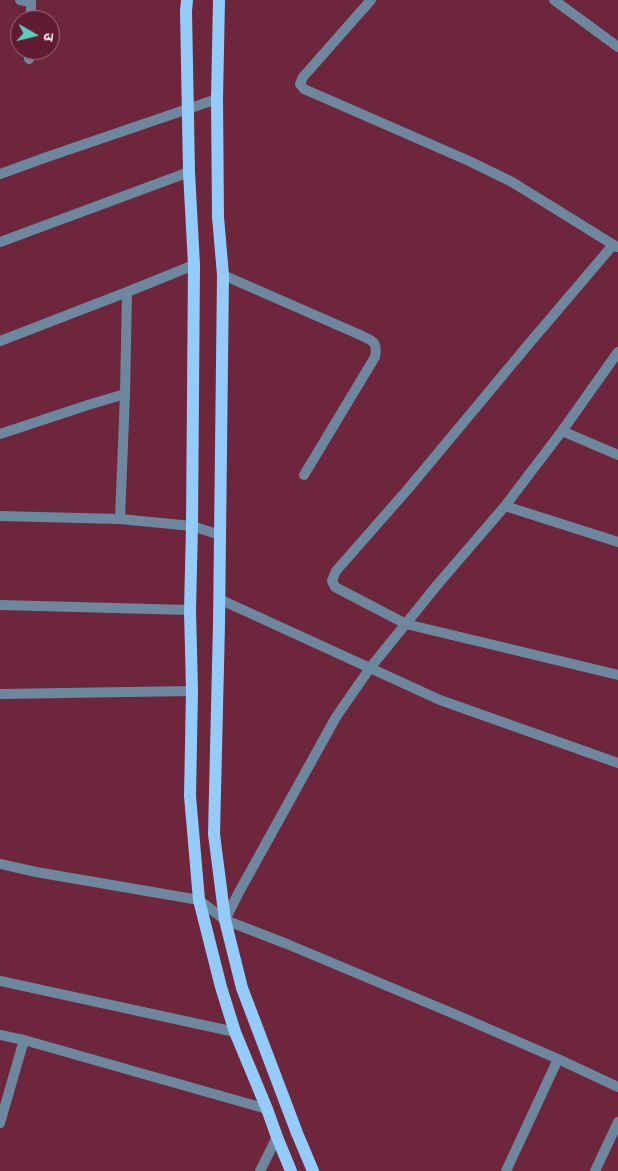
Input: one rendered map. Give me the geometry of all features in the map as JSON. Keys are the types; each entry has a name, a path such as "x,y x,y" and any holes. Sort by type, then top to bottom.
{"main road":[{"path":"186,0 189,172 194,265 190,796 199,900 221,987 236,1032 291,1171"},
{"path":"219,0 217,99 218,217 223,276 214,834 225,920 242,988 313,1171"}],"street":[{"path":"20,0 31,1"},
{"path":"371,0 302,77 300,84 304,90 469,161 512,182 615,247 551,316 408,489 336,571 332,581 335,587 406,624 618,675"},
{"path":"554,0 618,47"},
{"path":"0,174 217,99"},
{"path":"0,242 189,172"},
{"path":"0,341 194,265"},
{"path":"223,276 373,341 376,348 375,357 304,475"},
{"path":"120,520 127,292"},
{"path":"225,920 336,716 370,668 438,584 505,506 562,431 618,352"},
{"path":"0,434 125,394"},
{"path":"562,431 618,455"},
{"path":"505,506 618,542"},
{"path":"0,516 120,520 192,526 220,534"},
{"path":"219,599 440,700 618,763"},
{"path":"0,605 190,610"},
{"path":"0,694 192,691"},
{"path":"0,864 199,900 225,920 414,997 618,1087"},
{"path":"0,981 236,1032"},
{"path":"0,1035 24,1040 267,1109"},
{"path":"0,1123 24,1040"},
{"path":"506,1171 558,1059"},
{"path":"595,1171 618,1122"},
{"path":"260,1171 277,1137"}]}
